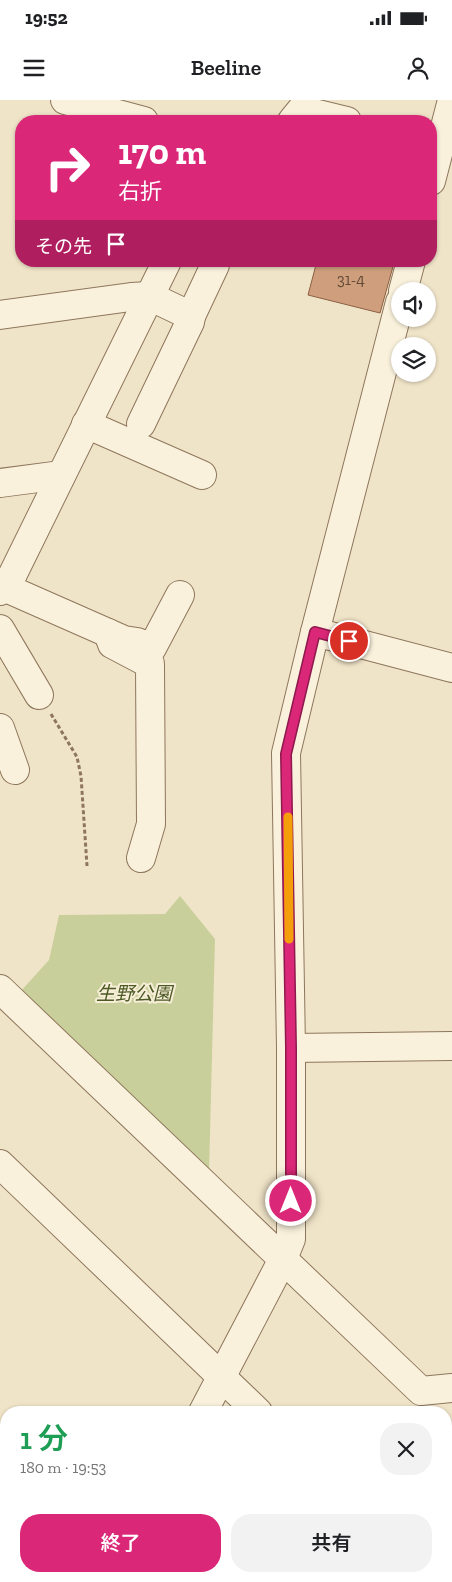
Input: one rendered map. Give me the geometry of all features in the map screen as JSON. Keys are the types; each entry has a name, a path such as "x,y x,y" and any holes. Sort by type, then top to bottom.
{"street":[{"path":"65,100 121,115"},
{"path":"144,115 147,100"},
{"path":"437,159 452,100"},
{"path":"297,115 301,110 322,115"},
{"path":"164,267 62,475 3,590 124,640 137,642 152,648 180,595"},
{"path":"141,424 214,267"},
{"path":"405,282 409,267"},
{"path":"0,315 149,296 191,316"},
{"path":"206,1406 283,1259 291,1239 291,1048 286,754 315,632 394,327"},
{"path":"86,424 202,475"},
{"path":"0,483 62,475"},
{"path":"0,629 39,695"},
{"path":"315,632 452,668"},
{"path":"108,633 112,644 150,664 151,824 141,858"},
{"path":"0,728 14,770"},
{"path":"0,990 422,1391 452,1388"},
{"path":"291,1048 452,1046"},
{"path":"0,1164 252,1406"}],"path":[{"path":"39,695 77,757 81,776 87,866"}],"green space":[{"name":"生野公園","path":"180,896 215,939 209,1173 20,992 49,960 59,915 165,914"}],"building":[{"path":"315,267 393,267 380,313 308,295"}],"slow traffic":[{"path":"288,817 289,939"}],"route":[{"path":"291,1201 291,1048 286,754 315,632 349,641"}]}
